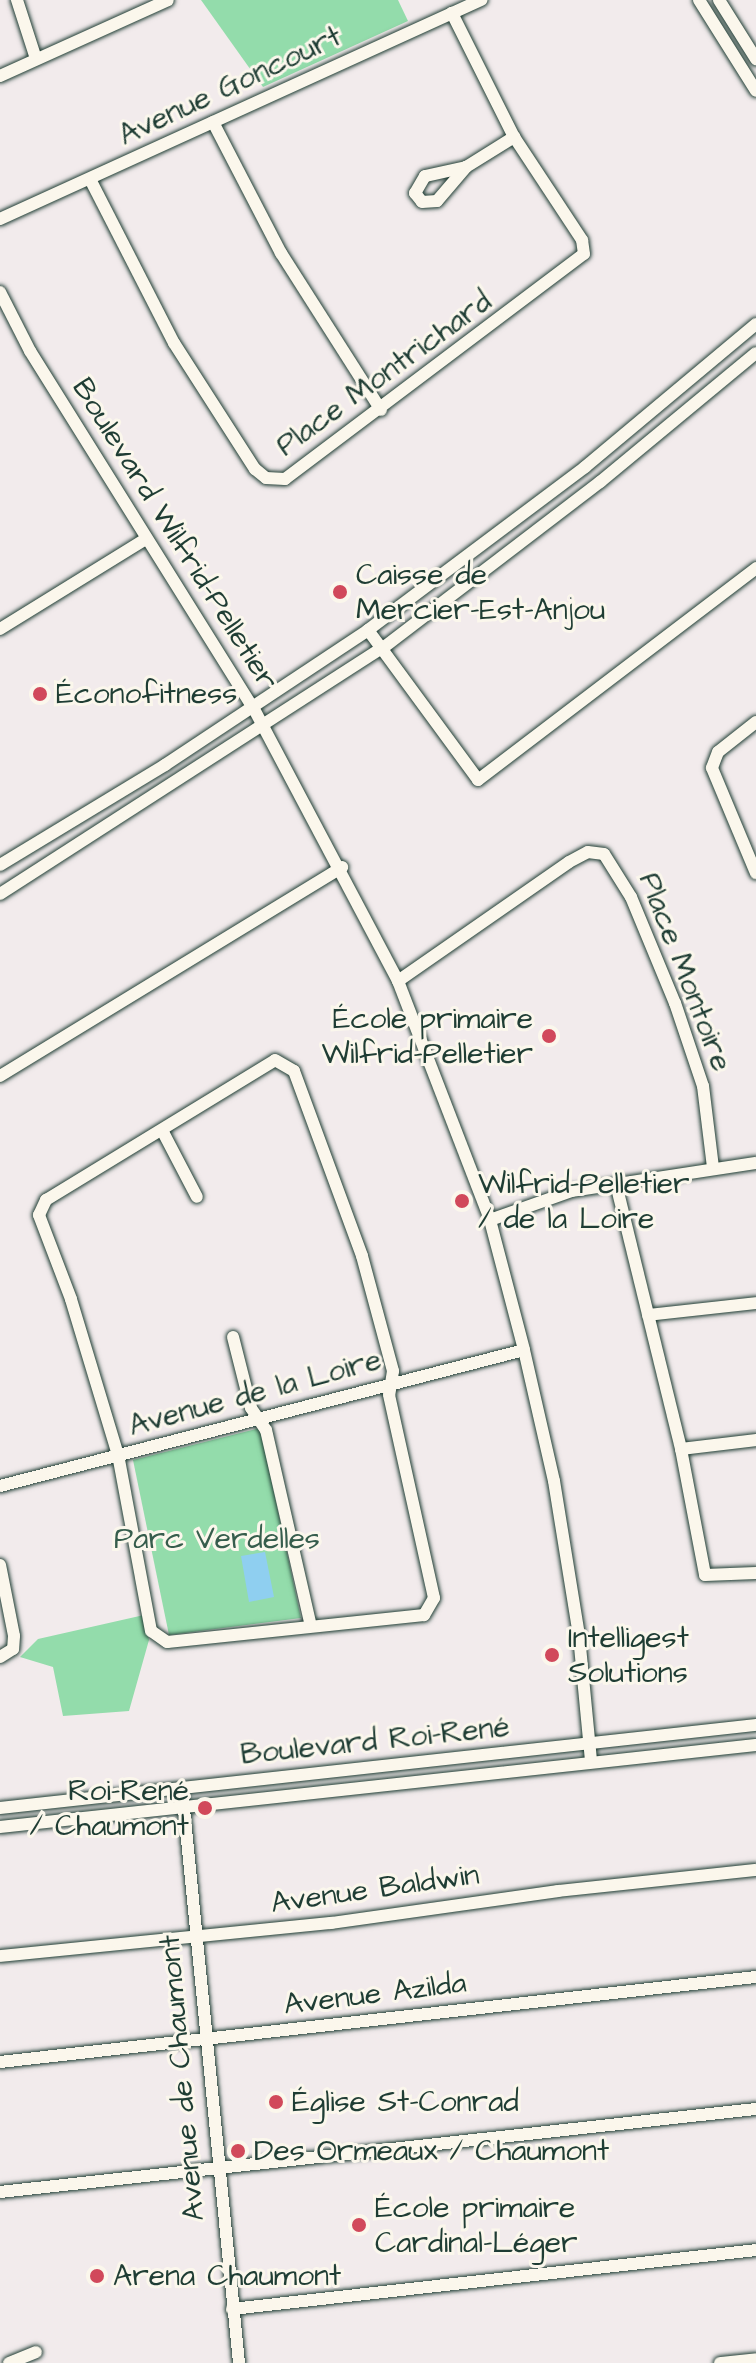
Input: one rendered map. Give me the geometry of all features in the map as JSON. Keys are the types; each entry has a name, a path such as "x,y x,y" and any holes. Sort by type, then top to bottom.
{"street":[{"path":"17,0 36,59"},
{"path":"0,76 168,0"},
{"name":"Avenue Goncourt","path":"0,219 481,0"},
{"path":"699,0 756,91"},
{"path":"719,0 756,59"},
{"name":"Place Montrichard","path":"90,179 174,343 255,469 266,478 285,479 381,410 584,254 582,240 514,137 452,13"},
{"path":"213,122 281,253 381,410"},
{"path":"466,167 514,137"},
{"name":"Boulevard Wilfrid-Pelletier","path":"0,292 30,351 254,709 342,867 398,981 490,1220 524,1350 554,1481 579,1636 591,1761"},
{"path":"0,865 254,709 368,630 585,467 756,324"},
{"path":"0,894 265,729 384,647 600,482 756,353"},
{"path":"0,629 146,539"},
{"path":"368,630 384,647 478,780 756,568"},
{"path":"756,722 718,752 712,768 756,873"},
{"path":"165,765 177,784"},
{"path":"57,831 71,852"},
{"name":"Place Montoire","path":"398,981 569,862 588,852 604,854 631,897 675,1003 703,1086 713,1168"},
{"path":"0,1076 342,867"},
{"path":"275,1060 294,1071 362,1256 393,1371 390,1384 434,1598 431,1609 424,1615 158,1639 151,1631 118,1455 71,1299 39,1215 46,1200 163,1132 275,1060"},
{"path":"163,1132 197,1197"},
{"path":"490,1220 572,1191 756,1163"},
{"path":"616,1184 681,1449 705,1575 756,1573"},
{"path":"648,1315 756,1303"},
{"path":"233,1337 258,1419 266,1430 311,1626"},
{"name":"Avenue de la Loire","path":"0,1486 524,1350"},
{"path":"681,1449 756,1440"},
{"path":"0,1565 14,1636 13,1649 0,1657"},
{"name":"Boulevard Roi-René","path":"0,1808 756,1725"},
{"name":"Boulevard Roi-René","path":"0,1827 756,1745"},
{"name":"Avenue de Chaumont","path":"181,1788 216,2169 239,2363"},
{"name":"Avenue Baldwin","path":"0,1956 195,1937 756,1870"},
{"name":"Avenue Azilda","path":"0,2062 756,1977"},
{"path":"0,2192 756,2109"},
{"path":"232,2309 756,2250"},
{"path":"9,2363 36,2352"},
{"path":"720,2363 756,2359"}],"green space":[{"path":"201,0 398,0 408,21 263,87"},
{"name":"Parc Verdelles","path":"260,1428 301,1618 169,1635 133,1460"},
{"path":"144,1615 149,1640 129,1711 63,1716 53,1667 20,1657 38,1639"}],"water":[{"path":"265,1552 274,1597 249,1602 241,1556"}],"place":[{"name":"Caisse de Mercier-Est-Anjou","path":"340,592"},
{"name":"Éconofitness","path":"40,694"},
{"name":"École primaire Wilfrid-Pelletier","path":"549,1036"},
{"name":"Wilfrid-Pelletier / de la Loire","path":"462,1201"},
{"name":"Intelligest Solutions","path":"552,1655"},
{"name":"Roi-René / Chaumont","path":"205,1808"},
{"name":"Église St-Conrad","path":"276,2102"},
{"name":"Des Ormeaux / Chaumont","path":"238,2151"},
{"name":"École primaire Cardinal-Léger","path":"359,2225"},
{"name":"Arena Chaumont","path":"97,2276"}]}
